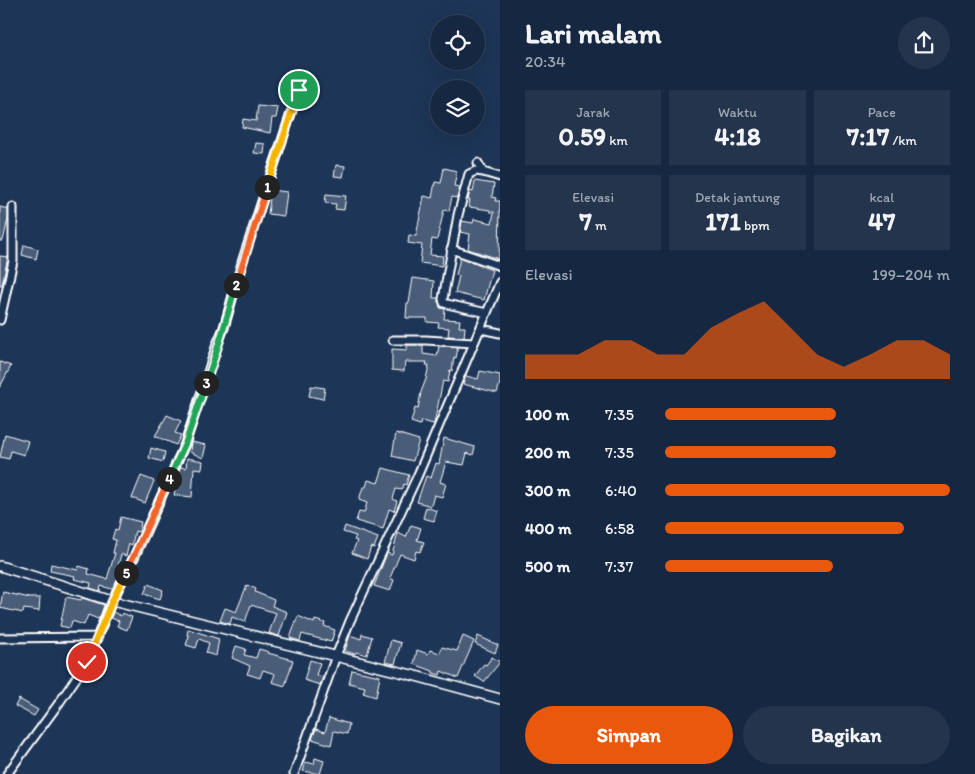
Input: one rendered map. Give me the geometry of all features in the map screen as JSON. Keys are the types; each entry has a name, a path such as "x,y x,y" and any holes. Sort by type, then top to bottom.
{"street":[{"path":"7,774 82,670 185,444 217,344 224,328 243,259 299,90"},
{"path":"478,163 483,172"},
{"path":"487,314 443,302 451,249 469,174 476,171 500,177"},
{"path":"0,317 14,261 13,207"},
{"path":"451,249 500,266"},
{"path":"294,774 336,656 366,585 425,460 500,282"},
{"path":"481,328 500,333"},
{"path":"393,340 473,343"},
{"path":"0,566 112,601 500,698"},
{"path":"0,638 98,637"}],"building":[{"path":"258,106 278,108 276,118 272,118 270,133 242,127 243,119 256,121"},
{"path":"256,143 265,144 264,154 254,153"},
{"path":"336,165 345,166 343,177 334,176"},
{"path":"444,168 457,171 454,186 460,187 457,198 452,197 449,211 444,210 437,240 432,239 430,255 443,256 442,266 420,263 422,245 408,243 409,235 416,236 424,196 432,198 435,182 441,183"},
{"path":"475,181 494,184 492,197 496,198 495,201 500,201 499,259 468,249 470,234 460,232 462,221 473,223 474,219 492,223 494,212 469,207 470,191 473,192"},
{"path":"271,190 287,192 284,216 268,214"},
{"path":"326,194 346,196 344,210 335,209 336,204 325,203"},
{"path":"0,207 8,209 8,219 3,241 0,241"},
{"path":"24,245 38,249 36,259 22,255"},
{"path":"0,256 8,257 2,285 0,285"},
{"path":"460,258 492,270 484,300 455,293 459,276 456,275"},
{"path":"413,278 434,281 433,298 438,298 440,308 445,309 444,319 460,320 459,327 465,327 464,337 448,336 449,328 438,327 439,323 427,322 427,318 406,318 407,303 409,303"},
{"path":"407,345 423,345 423,354 437,356 439,346 458,347 448,382 443,381 434,424 421,421 420,425 411,422 415,408 418,409 426,379 429,365 426,365 427,362 405,362 404,371 392,370 392,349 407,350"},
{"path":"0,362 11,366 0,387"},
{"path":"480,371 500,375 497,393 463,384 466,376 478,379"},
{"path":"311,386 325,388 323,399 309,396"},
{"path":"167,415 181,421 175,433 181,435 176,445 155,436"},
{"path":"396,433 419,440 413,461 392,456"},
{"path":"5,434 28,441 24,455 11,451 9,459 0,457"},
{"path":"444,438 475,447 473,455 467,453 464,465 446,462 440,482 446,484 442,497 434,495 431,506 417,502 426,476 431,478 436,463 439,464"},
{"path":"191,442 206,445 203,458 190,452"},
{"path":"151,448 165,452 163,462 149,458"},
{"path":"187,458 203,461 202,469 194,468 192,497 174,495 179,470 181,467 186,468"},
{"path":"383,468 409,475 406,485 404,484 402,490 396,489 393,499 397,501 394,511 389,509 383,529 356,521 359,512 364,513 367,503 359,500 363,487 366,487 368,480 378,483"},
{"path":"141,476 154,481 145,503 132,498"},
{"path":"426,507 437,511 434,521 423,518"},
{"path":"121,517 141,522 139,532 135,531 132,545 129,544 126,556 121,554 116,575 119,576 112,589 101,586 100,591 90,588 91,583 74,579 75,576 50,571 51,564 78,570 79,566 89,569 88,574 107,579 115,553 113,553 116,540 112,539 115,529 118,530"},
{"path":"411,525 421,528 417,540 424,542 420,552 416,551 414,559 400,554 390,578 394,580 390,591 374,586 387,553 392,555 398,533 406,537"},
{"path":"345,526 378,538 374,548 371,547 367,559 352,553 357,541 354,540 356,536 343,532"},
{"path":"148,584 163,590 160,599 144,594"},
{"path":"247,585 256,589 255,592 274,600 272,606 287,612 279,636 269,633 276,613 251,605 245,622 232,617 230,624 220,621 225,608 236,612"},
{"path":"3,592 30,598 40,598 39,611 24,609 23,613 0,608"},
{"path":"66,597 81,600 82,598 104,605 101,615 98,619 88,615 84,625 72,621 70,628 60,626"},
{"path":"113,612 121,616 122,613 132,617 127,630 117,626 119,621 111,618"},
{"path":"298,616 314,623 315,620 325,623 324,626 335,630 331,642 302,634 300,641 290,638"},
{"path":"188,629 219,639 216,656 206,653 209,643 199,639 196,648 186,645 189,636 187,635"},
{"path":"362,634 372,637 367,655 345,651 350,635 361,639"},
{"path":"463,636 474,641 458,678 441,671 440,675 433,673 433,671 414,664 417,650 428,654 430,650 440,653 442,647 457,651"},
{"path":"478,636 498,645 495,653 475,644"},
{"path":"391,640 401,643 395,664 385,662"},
{"path":"236,646 246,649 244,655 256,658 259,649 293,660 285,686 272,682 275,674 263,670 260,678 247,674 250,666 232,658"},
{"path":"492,657 500,662 484,682 475,676"},
{"path":"310,660 320,663 316,675 323,677 320,685 304,680"},
{"path":"352,670 380,676 376,697 363,693 365,687 349,683"},
{"path":"19,699 38,710 34,716 15,706"},
{"path":"329,718 349,724 347,734 334,731 331,745 312,739 316,729 325,732"},
{"path":"315,758 324,761 320,774 303,771 306,762 314,764"}],"route":[{"path":"87,662 112,601 133,560 185,444 217,344 224,328 243,259 299,90"}]}
